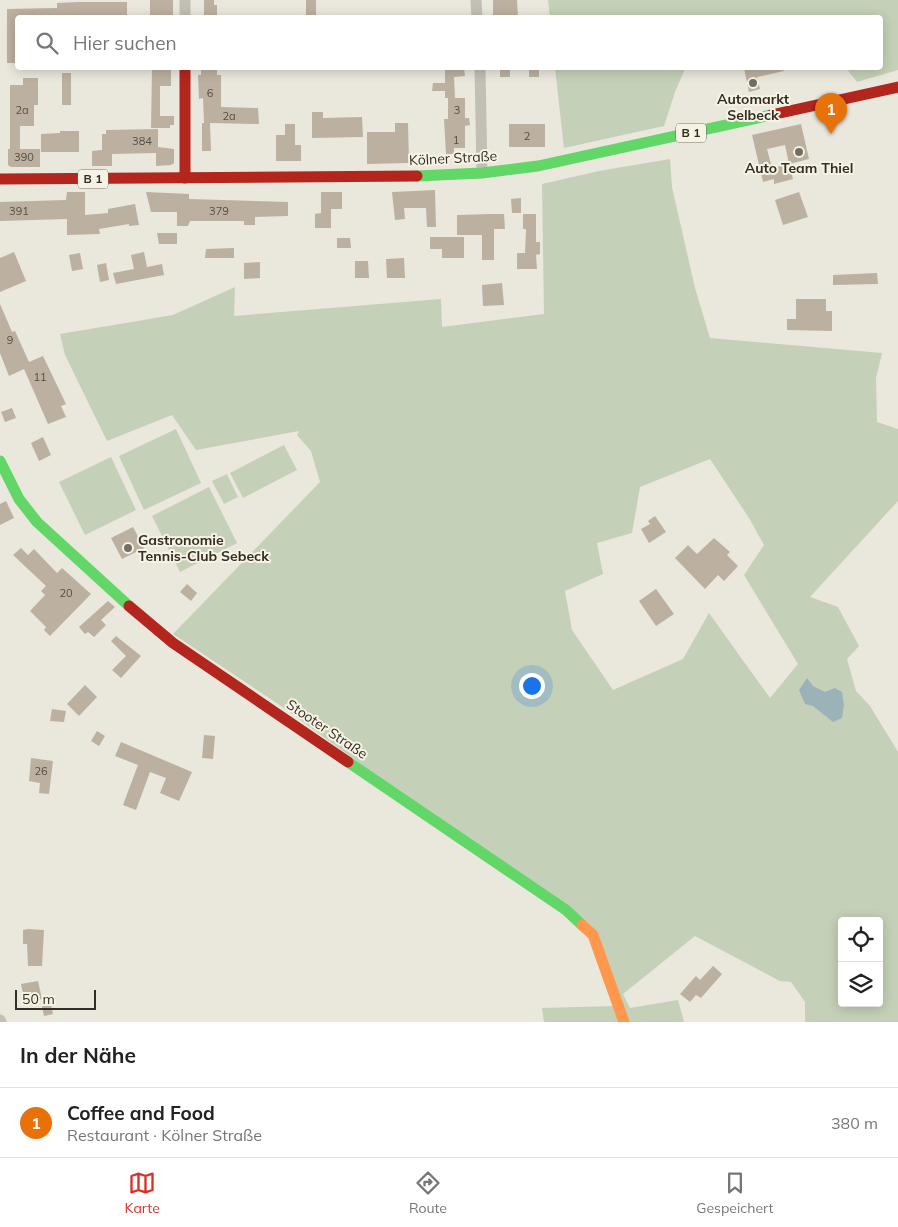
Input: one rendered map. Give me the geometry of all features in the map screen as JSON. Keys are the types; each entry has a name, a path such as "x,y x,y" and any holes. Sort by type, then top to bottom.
{"street":[{"path":"185,0 185,15"},
{"path":"476,0 477,15"},
{"path":"185,70 185,178"},
{"path":"480,70 482,173"},
{"name":"Kölner Straße","path":"0,180 408,176 482,173 538,166 898,87"},
{"name":"Stooter Straße","path":"0,461 19,499 37,522 115,594 173,643 566,910 593,935 624,1022"}],"green space":[{"path":"548,0 898,0 898,70 857,82 848,70 883,70 883,15 550,15"},
{"path":"555,70 685,70 664,126 564,148"},
{"path":"670,159 672,187 695,288 710,338 882,353 876,378 877,422 898,429 898,501 810,597 838,607 859,646 847,659 856,691 870,706 898,752 898,1022 805,1022 805,1002 791,982 780,981 695,936 623,994 630,1008 678,1000 684,1022 544,1022 542,1008 615,1006 591,941 576,923 287,710 173,634 320,482 311,451 297,435 299,431 196,450 172,415 107,441 65,355 60,334 173,315 235,287 234,316 441,299 442,327 544,314 542,184 599,171","holes":["710,459 749,518 764,545 744,575 798,664 770,698 709,613 683,659 613,690 572,630 565,591 603,574 597,543 632,533 640,487"]},
{"path":"176,429 201,483 144,510 119,456"},
{"path":"284,445 297,470 243,498 230,473"},
{"path":"111,457 136,510 85,535 59,482"},
{"path":"227,474 238,497 224,504 212,481"},
{"path":"209,487 237,543 180,572 152,516"}],"water":[{"path":"807,678 813,686 825,692 835,688 842,692 844,705 842,718 833,722 813,706 805,704 799,690"}],"building":[{"path":"150,0 173,0 173,15 150,15"},
{"path":"204,0 214,0 214,5 217,5 217,15 204,15"},
{"path":"306,0 316,0 316,15 306,15"},
{"path":"493,0 517,0 518,15 493,15"},
{"path":"127,2 127,15 15,15 15,63 7,63 7,9 57,8 57,3"},
{"path":"152,70 171,70 171,86 160,86 160,116 174,116 174,125 170,125 170,128 151,128"},
{"path":"201,70 217,70 217,75 221,75 221,107 258,108 259,124 210,123 211,151 202,151 203,98 199,99 198,75 201,75"},
{"path":"445,70 464,70 465,76 454,77 455,98 465,98 465,118 469,118 470,125 465,126 465,148 454,148 454,154 446,154 444,119 448,119 448,98 445,98 445,91 432,91 433,83 445,83"},
{"path":"500,70 510,70 510,77 500,77"},
{"path":"529,70 539,70 539,77 529,77"},
{"name":"Automarkt Selbeck","path":"744,70 784,70 757,77 760,89 749,92"},
{"path":"62,73 71,73 71,105 62,105"},
{"path":"23,78 38,78 38,105 34,105 34,126 20,126 20,149 40,149 40,167 11,167 8,165 8,149 10,149 10,85 23,85"},
{"path":"312,112 323,112 323,118 362,117 363,137 312,138"},
{"path":"395,123 408,123 409,163 367,164 367,132 395,132"},
{"path":"285,124 295,124 295,145 301,145 301,161 276,161 276,135 285,135"},
{"path":"509,124 545,124 545,147 509,147"},
{"path":"801,124 809,159 789,164 793,179 774,184 774,179 763,182 752,135","holes":["785,145 789,164 772,168 767,149"]},
{"path":"158,129 158,147 174,149 174,163 171,165 156,166 156,153 112,154 112,166 92,166 92,151 102,150 102,134 106,134 106,130"},
{"path":"60,131 79,131 79,152 41,152 41,134 60,133"},
{"path":"435,190 436,227 427,227 426,208 404,208 405,219 395,220 392,192"},
{"path":"67,192 85,192 85,215 108,213 108,209 135,204 139,225 129,226 129,224 99,229 100,234 67,235 67,219 0,221 0,202 66,200"},
{"path":"146,192 189,194 189,199 288,202 288,216 255,217 255,225 244,225 244,221 190,221 188,226 177,226 177,212 151,212"},
{"path":"321,192 342,192 342,209 331,209 331,228 315,228 315,214 321,213"},
{"path":"799,192 808,217 783,225 775,200"},
{"path":"521,198 521,213 512,213 511,199"},
{"path":"504,214 505,229 494,229 494,260 482,260 482,235 457,235 457,215"},
{"path":"523,214 536,214 536,242 540,242 540,254 536,255 537,269 517,269 517,253 525,253 526,229 523,229"},
{"path":"157,233 177,233 177,244 159,244"},
{"path":"430,237 464,237 464,258 442,258 442,249 430,249"},
{"path":"337,238 350,238 351,248 337,248"},
{"path":"234,248 234,258 205,258 206,249"},
{"path":"14,252 26,281 0,292 0,258"},
{"path":"144,252 147,267 162,264 164,275 116,284 113,273 134,269 131,255"},
{"path":"80,253 83,269 72,271 69,255"},
{"path":"404,258 405,278 387,278 386,259"},
{"path":"355,261 368,261 369,278 355,278"},
{"path":"260,262 260,278 244,279 244,263"},
{"path":"106,263 109,280 100,282 97,265"},
{"path":"877,273 878,284 833,285 833,275"},
{"path":"502,283 504,305 483,306 482,285"},
{"path":"796,299 826,299 826,311 832,311 832,331 787,330 787,319 796,319"},
{"path":"0,304 12,332 15,331 29,362 43,356 66,404 61,406 66,417 48,424 24,369 9,376 0,353"},
{"path":"12,408 16,418 5,422 1,412"},
{"path":"43,437 51,455 39,461 31,443"},
{"path":"6,501 14,518 0,525 0,504"},
{"path":"655,516 666,532 649,543 641,529 650,524 648,521"},
{"path":"133,527 144,548 122,559 111,538"},
{"path":"714,538 730,552 727,555 738,566 724,581 718,575 705,589 675,558 688,545 697,554"},
{"path":"21,548 28,555 34,549 57,573 62,568 91,594 50,636 44,630 46,627 30,611 45,595 41,591 46,586 13,555"},
{"path":"187,584 197,593 191,601 180,592"},
{"path":"656,589 674,614 656,626 639,601"},
{"path":"108,601 115,607 101,620 106,625 94,637 88,632 85,634 79,627"},
{"path":"116,636 141,656 121,678 112,670 126,656 111,641"},
{"path":"85,685 97,697 79,716 67,704"},
{"path":"52,709 66,711 64,722 50,721"},
{"path":"97,731 105,736 99,746 91,741"},
{"path":"204,735 215,736 213,759 202,758"},
{"path":"121,742 192,772 179,801 160,793 166,778 150,772 136,810 123,805 138,765 115,756"},
{"path":"31,758 53,761 49,794 39,793 40,783 29,781"},
{"path":"23,930 44,930 42,966 28,966 27,944 23,944"},
{"path":"713,966 722,974 701,998 696,995 690,1002 680,994 696,976 700,980"},
{"path":"38,981 42,999 25,1003 21,984"},
{"path":"51,1004 53,1014 44,1016 42,1006"}],"traffic: fast":[{"path":"417,176 482,173 538,166 771,115"},
{"path":"0,461 19,499 37,522 129,606"},
{"path":"348,762 566,910 582,925"}],"traffic: slow":[{"path":"582,925 593,935 624,1022"}],"traffic: jam":[{"path":"185,70 185,178"},
{"path":"771,115 898,87"},
{"path":"0,179 417,176"},
{"path":"129,606 173,643 348,762"}],"place":[{"name":"Automarkt Selbeck","path":"753,83"},
{"name":"Coffee and Food","path":"831,134"},
{"name":"Auto Team Thiel","path":"799,152"},
{"name":"Gastronomie Tennis-Club Sebeck","path":"128,548"}]}
